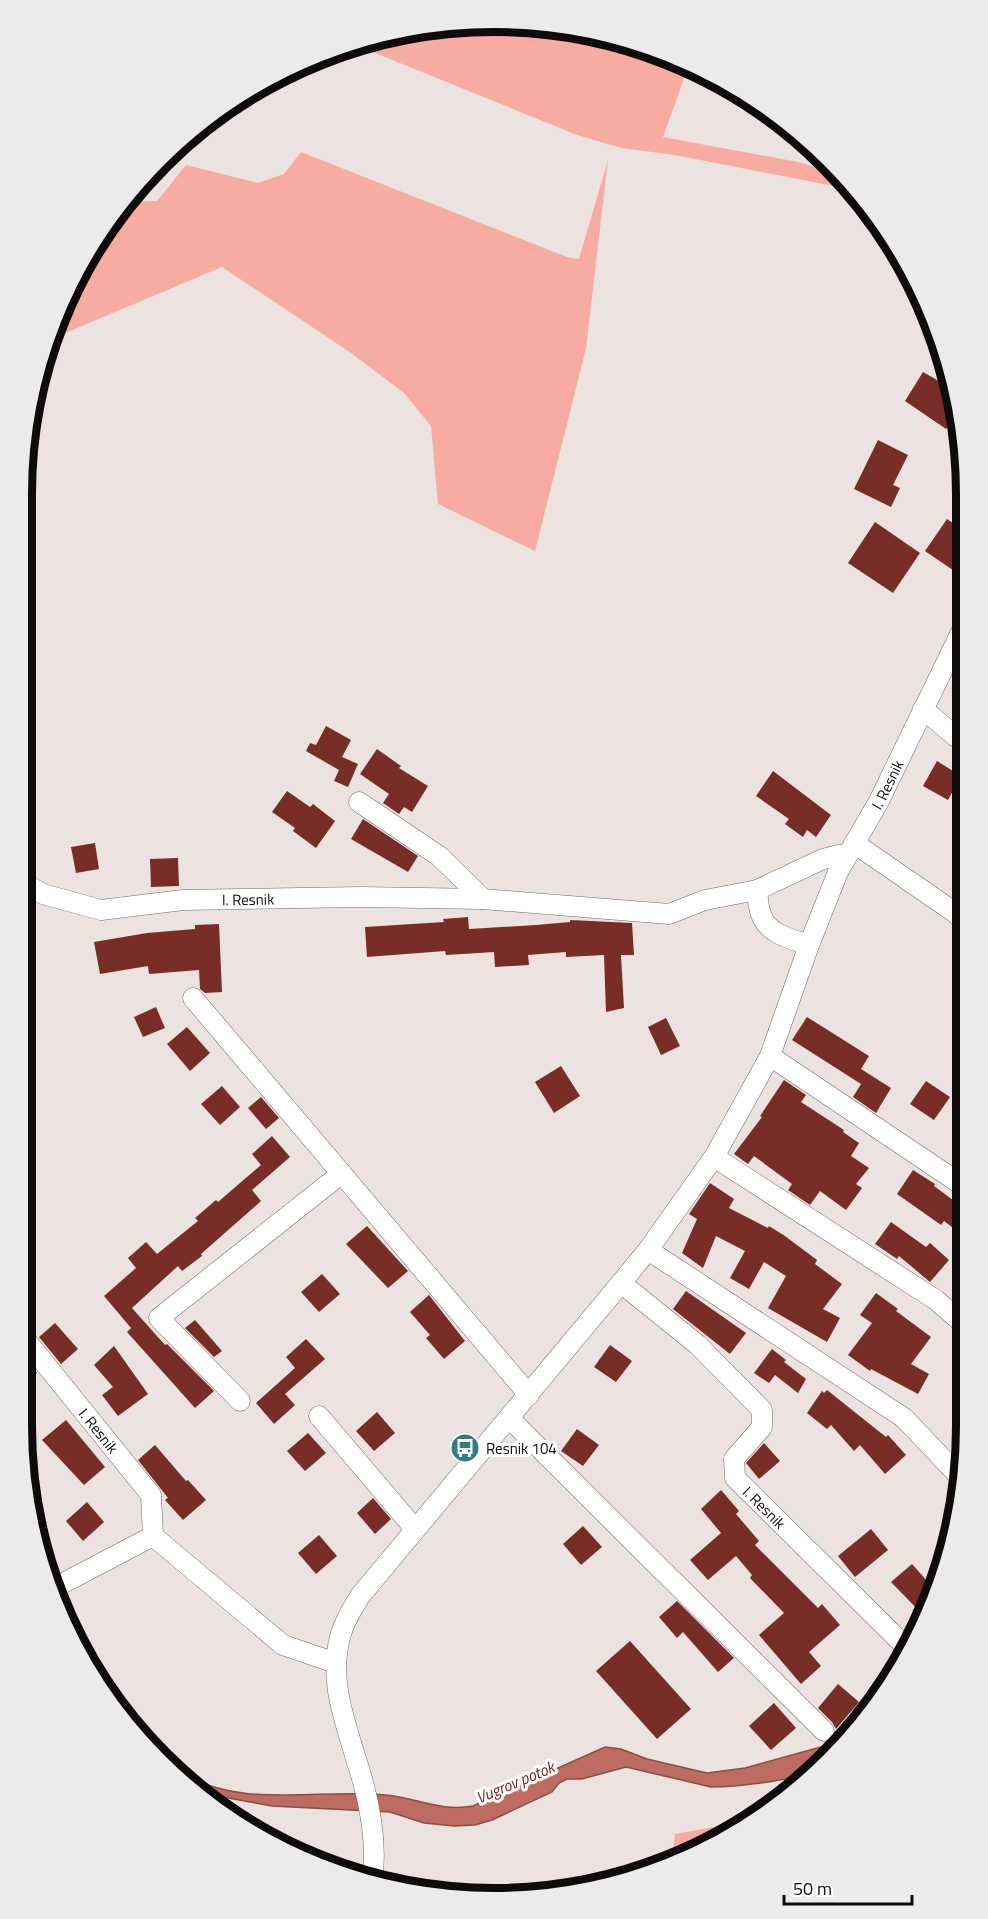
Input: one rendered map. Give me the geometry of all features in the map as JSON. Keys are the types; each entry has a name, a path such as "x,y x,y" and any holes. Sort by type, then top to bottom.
{"street":[{"name":"I. Resnik","path":"372,1871 373,1831 363,1783 336,1687 339,1640 344,1623 360,1596 648,1250 714,1157 770,1056 809,945 850,850 879,801 956,643"},
{"path":"924,709 956,737"},
{"path":"359,802 439,856 483,899"},
{"name":"I. Resnik","path":"32,888 43,894 101,910 183,900 361,897 483,899 669,914 705,900 757,890 823,859 850,850"},
{"path":"850,850 956,914"},
{"path":"757,890 761,915 767,926 779,935 809,945"},
{"path":"193,998 529,1395"},
{"path":"770,1056 956,1182"},
{"path":"714,1157 936,1300 956,1317"},
{"path":"240,1401 159,1318 340,1174"},
{"path":"648,1250 904,1418 954,1471"},
{"name":"I. Resnik","path":"621,1283 698,1345 762,1410 762,1427 734,1459 735,1478 902,1643"},
{"name":"I. Resnik","path":"32,1348 151,1495 153,1536"},
{"path":"319,1416 415,1529"},
{"path":"509,1418 824,1731"},
{"path":"60,1584 153,1536 283,1645 336,1664"}],"shaded area":[{"path":"464,32 524,32 554,35 614,47 686,73 663,137 798,162 823,169 840,187 675,155 621,148 577,135 366,49 404,40"},
{"path":"301,152 567,257 579,259 608,160 586,348 535,551 438,504 431,426 404,393 351,353 222,267 60,335 79,289 93,263 127,212 136,202 157,201 186,165 258,183 284,174"},
{"path":"828,1745 794,1777 748,1785 711,1787 626,1767 582,1779 567,1779 559,1783 552,1792 492,1820 475,1825 454,1826 424,1823 390,1812 272,1806 218,1796 199,1781 228,1791 254,1794 386,1795 440,1806 462,1807 473,1806 605,1747 621,1749 647,1759 707,1773 745,1768"},
{"path":"728,1824 673,1851 675,1834"}],"building":[{"path":"923,372 943,384 951,422 946,429 905,401"},
{"path":"878,440 908,455 893,485 900,488 891,507 854,489"},
{"path":"947,519 956,525 956,572 925,551"},
{"path":"875,522 920,553 893,593 848,563"},
{"path":"326,726 351,740 342,757 358,764 348,787 334,781 339,770 306,751 310,743 316,745"},
{"path":"377,749 401,766 399,768 428,786 412,812 404,807 399,814 383,803 389,794 360,774"},
{"path":"937,761 956,773 956,785 948,800 923,786"},
{"path":"773,771 831,815 816,837 807,830 803,837 785,824 789,819 756,796"},
{"path":"287,791 310,807 313,804 335,821 316,848 293,831 295,828 272,812"},
{"path":"363,819 418,856 408,872 351,839"},
{"path":"95,843 99,869 76,873 71,847"},
{"path":"178,858 179,886 151,887 150,859"},
{"path":"468,917 469,929 570,922 570,920 632,923 634,955 621,955 624,1008 606,1012 604,955 566,957 566,952 528,955 529,965 495,967 494,952 446,955 445,951 367,957 365,927 444,922 443,919"},
{"path":"219,924 222,992 205,993 200,989 199,970 149,974 148,966 100,974 94,942 147,933 195,929 195,925"},
{"path":"156,1007 165,1028 143,1037 134,1017"},
{"path":"807,1017 869,1056 861,1069 891,1088 876,1113 853,1097 861,1084 792,1040"},
{"path":"666,1018 680,1046 661,1055 648,1027"},
{"path":"187,1027 210,1053 190,1071 167,1044"},
{"path":"561,1066 580,1096 554,1113 535,1082"},
{"path":"784,1080 806,1095 801,1102 844,1130 843,1132 859,1143 851,1156 869,1168 856,1184 862,1188 846,1210 820,1191 810,1205 788,1190 792,1184 754,1156 748,1164 734,1154 762,1117 760,1116"},
{"path":"926,1081 950,1097 934,1120 910,1104"},
{"path":"222,1086 240,1107 220,1125 201,1104"},
{"path":"261,1097 279,1118 266,1129 248,1108"},
{"path":"272,1136 290,1157 252,1190 261,1201 201,1254 202,1256 182,1271 178,1266 132,1308 165,1345 167,1344 214,1391 195,1408 127,1332 131,1328 104,1296 136,1268 128,1258 146,1242 157,1254 198,1221 195,1218 216,1200 218,1202 261,1165 252,1154"},
{"path":"913,1170 935,1184 934,1186 956,1202 956,1230 944,1221 941,1225 897,1194"},
{"path":"710,1183 734,1199 729,1208 785,1236 817,1260 815,1264 842,1284 823,1309 840,1318 827,1342 768,1308 786,1276 764,1262 749,1289 730,1278 745,1251 716,1236 703,1268 682,1253 697,1219 689,1214"},
{"path":"891,1222 926,1247 930,1243 949,1260 930,1282 899,1256 897,1259 875,1244"},
{"path":"367,1226 408,1271 388,1288 346,1244"},
{"path":"322,1274 340,1294 319,1312 301,1292"},
{"path":"686,1291 746,1333 730,1354 673,1309"},
{"path":"876,1293 931,1337 911,1364 929,1374 918,1394 871,1369 870,1371 848,1355 872,1323 860,1315"},
{"path":"429,1295 465,1341 444,1359 426,1338 430,1335 410,1312"},
{"path":"195,1320 222,1351 214,1357 185,1328"},
{"path":"55,1323 78,1349 61,1364 39,1337"},
{"path":"306,1339 325,1359 285,1394 295,1405 274,1424 256,1403 295,1368 286,1357"},
{"path":"610,1345 632,1361 616,1382 594,1367"},
{"path":"114,1346 148,1394 118,1416 102,1395 113,1387 94,1365"},
{"path":"772,1349 786,1360 784,1362 806,1379 798,1393 775,1375 769,1383 754,1373"},
{"path":"32,1367 37,1373 32,1377"},
{"path":"827,1390 886,1437 888,1435 906,1455 885,1474 860,1445 854,1451 831,1425 827,1429 807,1413 822,1391 824,1393"},
{"path":"377,1412 395,1433 374,1451 356,1431"},
{"path":"66,1420 105,1467 84,1485 42,1440"},
{"path":"577,1429 599,1445 583,1466 561,1451"},
{"path":"308,1433 326,1453 305,1471 287,1451"},
{"path":"764,1443 780,1461 759,1479 746,1463"},
{"path":"155,1445 206,1500 183,1520 165,1500 168,1498 138,1460"},
{"path":"721,1490 739,1511 736,1514 759,1541 755,1545 818,1608 822,1604 840,1625 809,1652 821,1666 801,1684 759,1635 784,1613 750,1578 752,1575 736,1556 708,1580 690,1560 721,1533 701,1509"},
{"path":"373,1498 391,1519 375,1534 357,1513"},
{"path":"87,1502 104,1522 83,1541 66,1521"},
{"path":"583,1526 602,1547 581,1565 563,1544"},
{"path":"871,1529 888,1550 855,1577 838,1556"},
{"path":"319,1535 337,1556 316,1574 298,1553"},
{"path":"912,1564 929,1583 918,1610 891,1582"},
{"path":"677,1601 734,1658 718,1672 683,1632 677,1638 659,1617"},
{"path":"630,1641 691,1709 657,1739 596,1671"},
{"path":"838,1684 859,1702 836,1729 818,1708"},
{"path":"774,1703 796,1728 771,1750 749,1726"}],"place":[{"name":"Resnik 104","path":"465,1448"}],"water label":[{"name":"Vugrov potok","path":"515,1782"}]}
